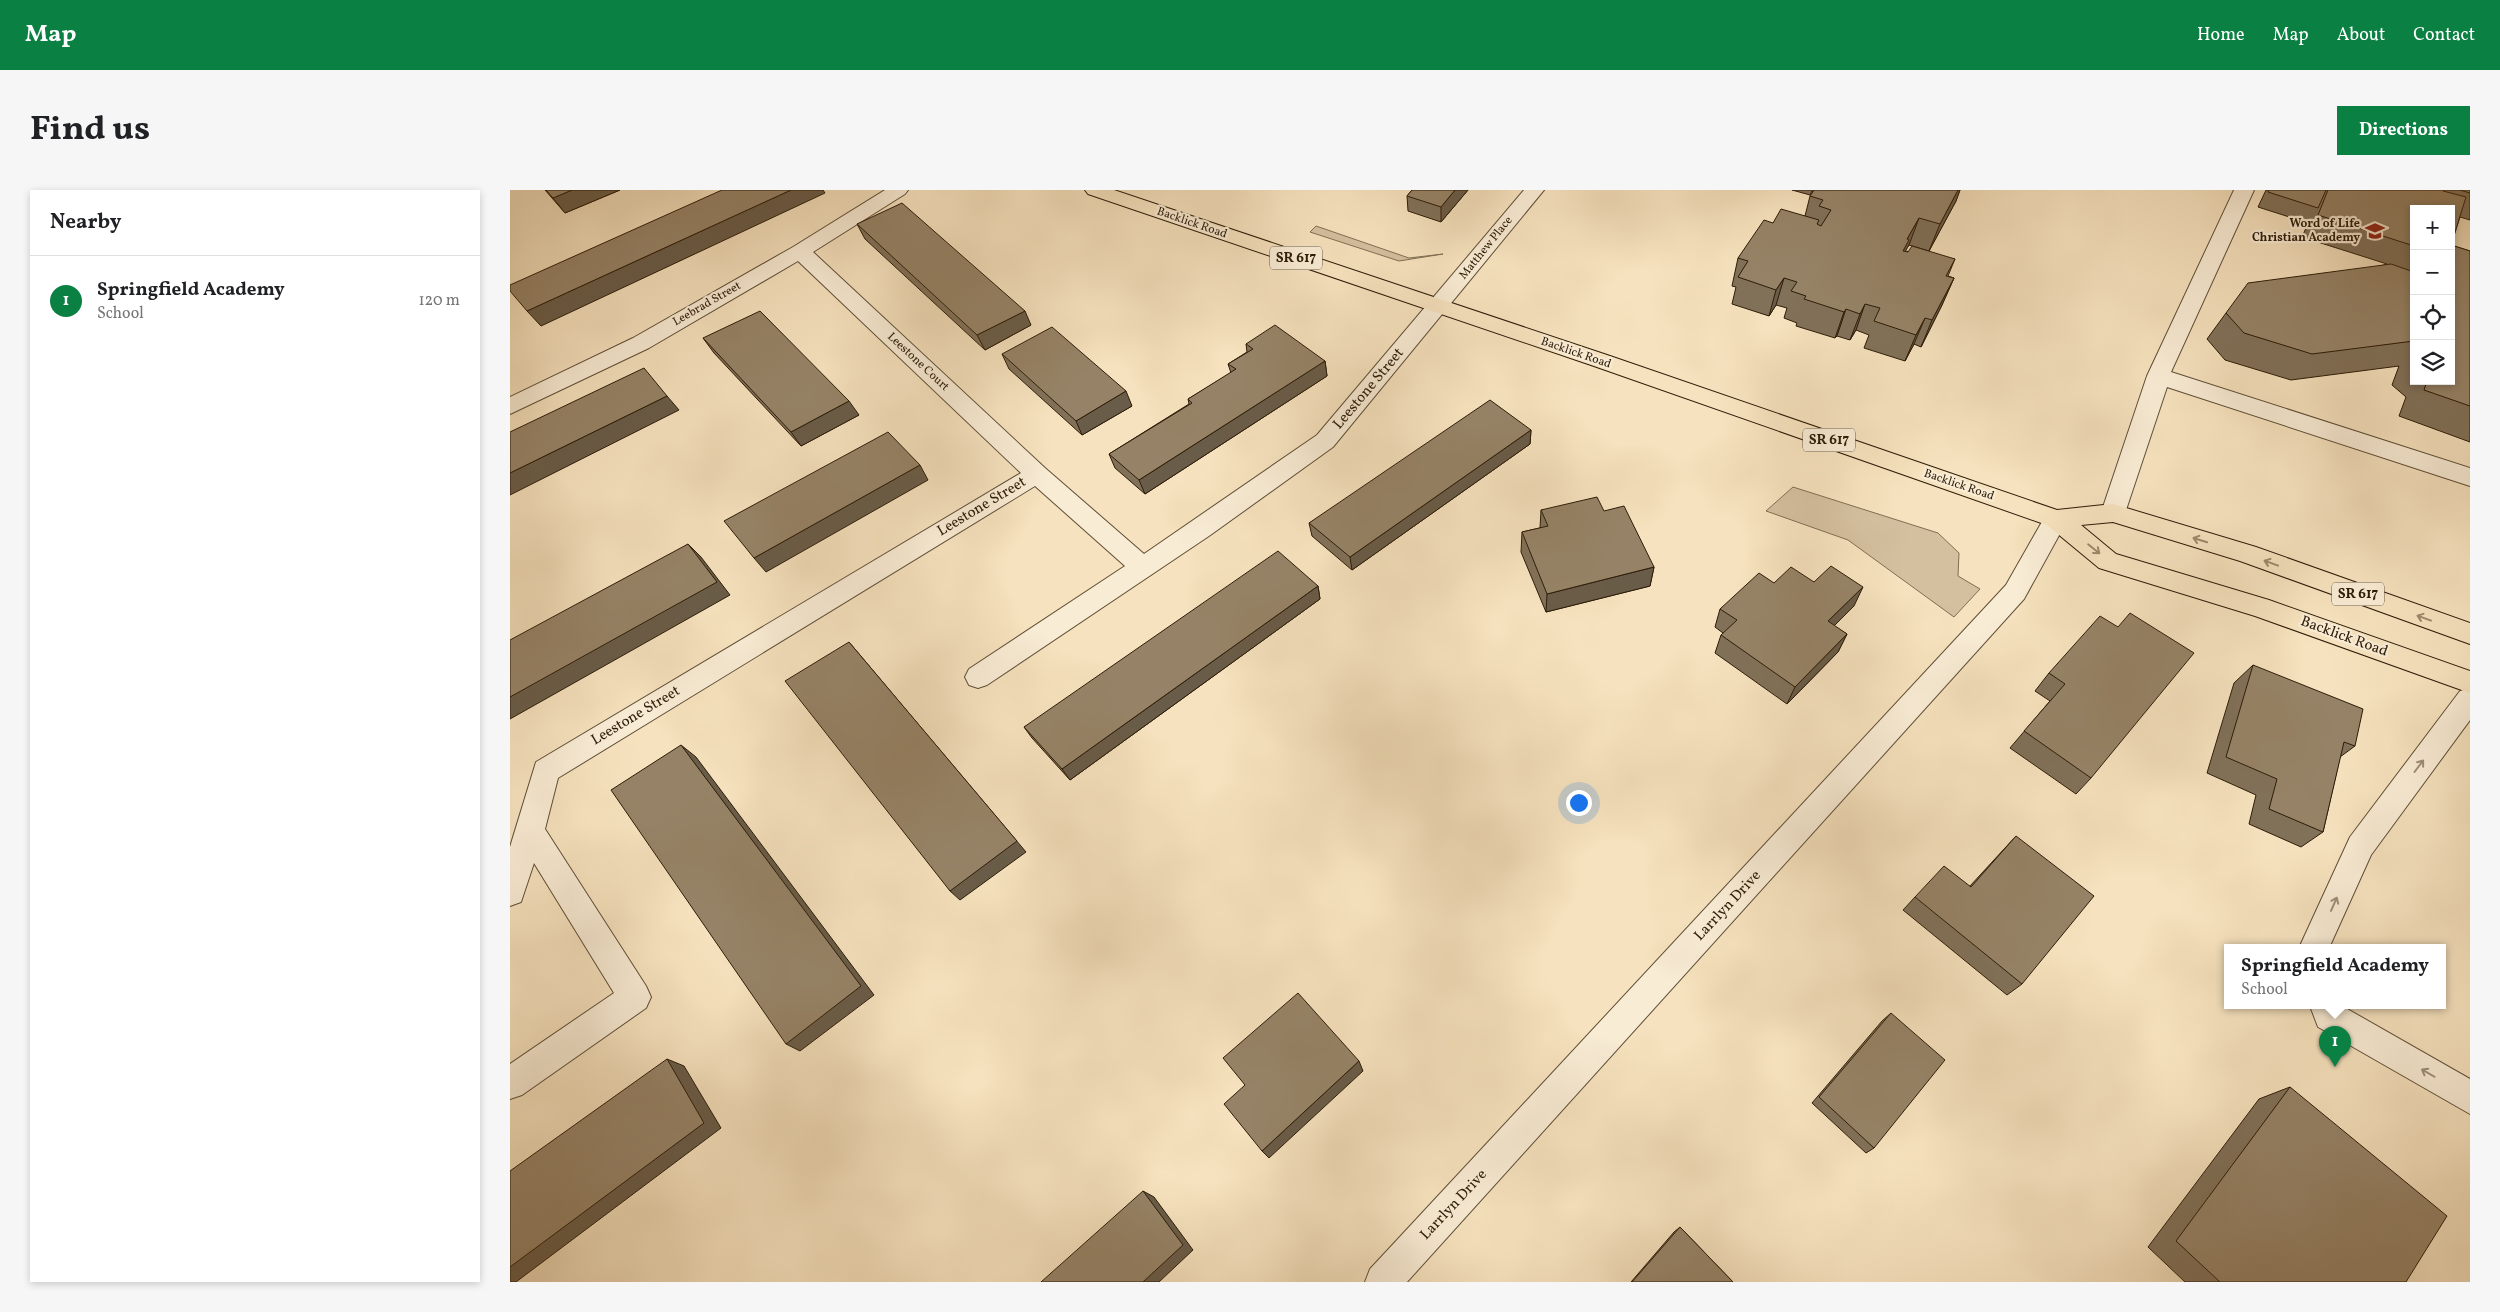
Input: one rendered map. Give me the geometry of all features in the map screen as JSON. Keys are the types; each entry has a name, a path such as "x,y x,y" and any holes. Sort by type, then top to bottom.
{"main road":[{"name":"Backlick Road","path":"1095,190 2056,519 2108,561 2260,607 2470,682"},
{"name":"Backlick Road","path":"2056,519 2113,513 2247,554 2470,634"}],"street":[{"name":"Leebrad Street","path":"510,406 641,343 800,251 898,190"},
{"name":"Matthew Place","path":"1438,306 1534,190"},
{"path":"2113,513 2158,376 2244,190"},
{"name":"Leestone Court","path":"800,251 1036,474"},
{"name":"Leestone Street","path":"510,892 530,831 546,771 1036,474 1142,567 1325,441 1438,306"},
{"path":"2158,376 2470,477"},
{"name":"Larrlyn Drive","path":"1383,1282 2015,592 2056,519"},
{"path":"978,677 1142,567"},
{"path":"2316,944 2360,846 2470,698"},
{"path":"510,1083 635,997 530,831"},
{"path":"2327,1009 2329,1016 2470,1097"}],"shaded area":[{"path":"1316,226 1409,258 1443,254 1399,261 1310,232"},
{"path":"1793,487 1938,533 1959,553 1958,576 1980,589 1954,617 1848,540 1766,511"}],"building":[{"path":"546,190 572,190 553,198"},
{"path":"722,190 791,190 527,311 510,291 510,285"},
{"path":"1412,190 1455,190 1441,207 1407,196"},
{"path":"1814,190 1958,190 1940,224 1919,218 1907,239 1909,240 1903,251 1908,252 1912,246 1955,259 1946,276 1954,278 1932,320 1925,318 1916,335 1874,321 1880,308 1865,304 1860,314 1846,309 1844,312 1804,299 1806,296 1791,291 1797,282 1784,278 1776,290 1738,277 1748,261 1738,258 1764,220 1773,223 1781,209 1819,220 1817,224 1821,226 1831,210 1819,206 1823,200 1810,196"},
{"path":"2269,190 2326,190 2318,208 2268,192"},
{"path":"2328,190 2443,190 2466,197 2455,232 2455,205 2410,205 2410,245 2318,215"},
{"path":"902,203 1025,311 977,335 857,224"},
{"path":"2455,246 2470,251 2470,406 2424,390 2426,385 2455,385"},
{"path":"2391,264 2410,271 2410,342 2312,354 2244,333 2226,313 2248,283"},
{"path":"760,311 849,401 791,432 703,338"},
{"path":"1275,325 1325,361 1139,480 1109,454 1192,403 1188,399 1236,369 1228,364 1253,349 1246,344"},
{"path":"1052,327 1126,391 1076,421 1002,354"},
{"path":"644,368 667,396 510,473 510,432"},
{"path":"1490,400 1531,430 1350,557 1309,523"},
{"path":"888,432 920,465 754,558 724,521"},
{"path":"1597,497 1604,511 1624,506 1654,567 1547,594 1522,532 1548,526 1541,510"},
{"path":"688,544 717,582 510,697 510,640"},
{"path":"1278,551 1318,586 1062,769 1024,727"},
{"path":"1831,566 1863,587 1828,621 1847,634 1795,687 1721,635 1737,620 1720,609 1759,573 1774,583 1791,567 1814,582"},
{"path":"2130,613 2194,653 2091,778 2024,731 2065,684 2049,673 2100,616 2118,627"},
{"path":"849,642 1017,841 950,891 785,681"},
{"path":"2253,665 2363,709 2355,746 2344,742 2323,832 2269,809 2277,779 2226,757"},
{"path":"681,745 861,986 786,1044 611,790"},
{"path":"2016,836 2094,896 2022,984 1915,897 1944,866 1971,887"},
{"path":"1298,993 1359,1061 1262,1151 1224,1104 1245,1085 1223,1058"},
{"path":"1891,1013 1945,1060 1874,1148 1819,1097"},
{"path":"667,1059 704,1123 510,1267 510,1171"},
{"path":"2290,1087 2447,1216 2406,1282 2220,1282 2176,1241"},
{"path":"1143,1191 1183,1245 1143,1282 1041,1282"},
{"path":"1680,1227 1733,1282 1632,1282"}],"place":[{"name":"Word of Life Christian Academy","path":"2375,231"},
{"name":"Springfield Academy","path":"2335,1067"}]}
